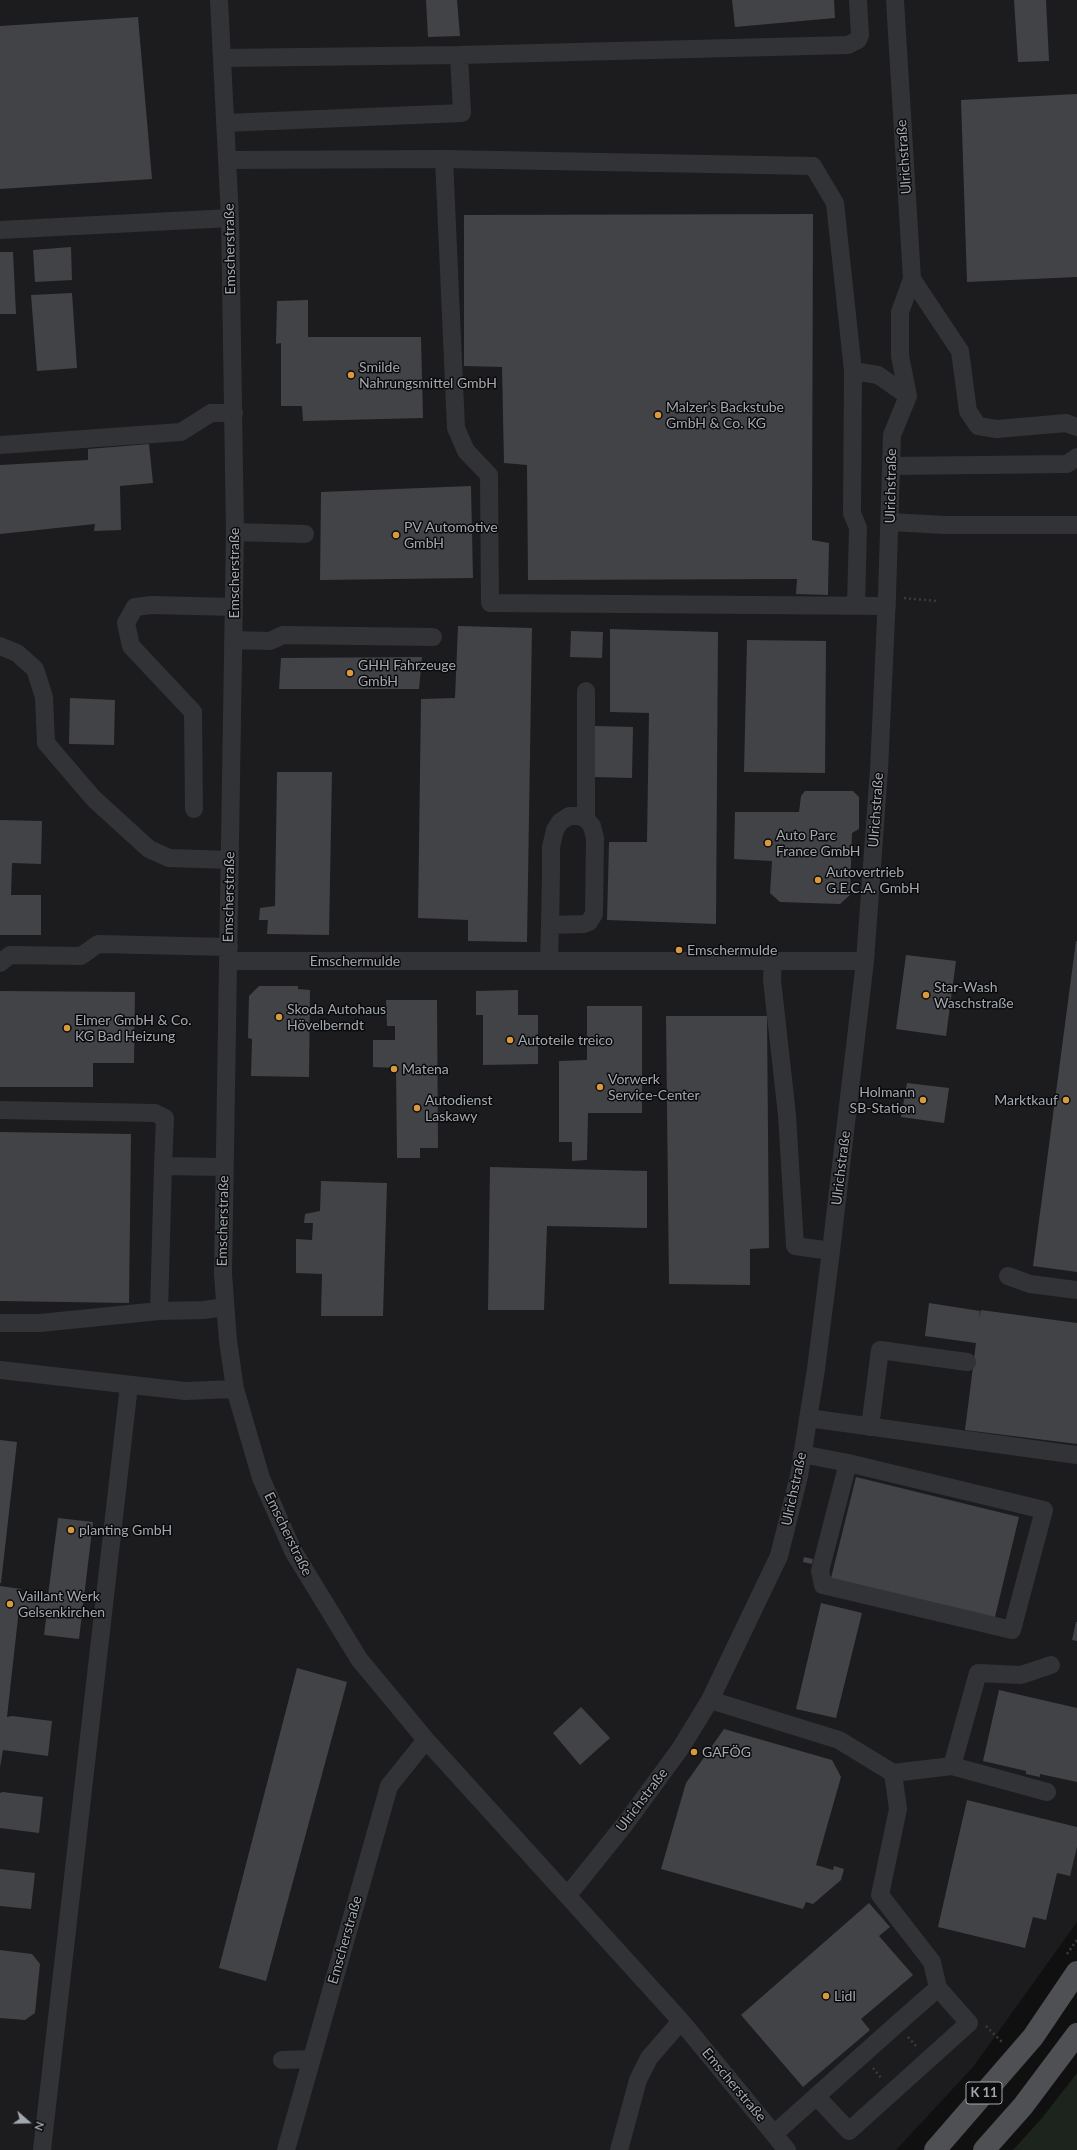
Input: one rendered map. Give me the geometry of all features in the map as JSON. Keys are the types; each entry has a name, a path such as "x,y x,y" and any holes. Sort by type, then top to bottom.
{"main road":[{"name":"K 11","path":"935,2150 1033,2037 1077,1972"},
{"name":"K 11","path":"984,2150 1023,2106 1077,2034"}],"street":[{"name":"Emscherstraße","path":"219,0 230,218 235,532 223,1274 225,1307 235,1389 261,1478 293,1552 359,1659 426,1740 681,2021 788,2150"},
{"path":"223,58 459,55 848,44 858,40 860,35 858,0"},
{"name":"Ulrichstraße","path":"568,1895 630,1818 680,1749 710,1700 779,1556 802,1454 831,1251 865,961 879,770 887,601 892,435 908,396 900,356 900,312 912,280 895,0"},
{"path":"225,123 462,113 459,55"},
{"path":"444,159 456,428 466,451 489,475 490,603 856,605 887,601"},
{"path":"227,160 444,159 814,166 835,203 853,371 852,513 858,528 856,605"},
{"path":"0,230 230,218"},
{"path":"912,280 960,352 968,411 978,426 997,429 1066,423 1077,427"},
{"path":"853,371 878,375 908,396"},
{"path":"0,445 181,432 211,413 234,413"},
{"path":"892,466 1067,464 1077,457"},
{"path":"890,522 945,525 1077,525"},
{"path":"235,532 305,534"},
{"path":"194,810 193,712 131,646 126,623 134,607 152,605 234,607"},
{"path":"233,640 270,640 283,635 433,637"},
{"path":"0,646 17,653 35,669 44,697 46,743 94,800 149,849 169,858 230,860"},
{"path":"586,691 586,819"},
{"path":"550,925 584,924 589,922 594,914 595,838 592,826 586,819 579,816 569,816 560,822 555,830 551,848 550,925 550,961"},
{"name":"Emschermulde","path":"0,963 10,955 81,956 98,944 228,954 550,961 865,961"},
{"path":"773,960 772,980 787,1115 795,1246 831,1251"},
{"path":"0,1110 156,1113 165,1118 159,1310"},
{"path":"163,1166 224,1167"},
{"path":"1008,1276 1030,1284 1077,1290"},
{"path":"0,1323 40,1323 159,1310 204,1310 225,1307"},
{"path":"870,1427 880,1350 967,1362"},
{"path":"0,1370 185,1391 235,1389"},
{"path":"42,2150 129,1385"},
{"path":"808,1418 1077,1454"},
{"path":"802,1454 848,1463 1044,1510 1012,1630 822,1585 820,1572 848,1463"},
{"path":"952,1766 978,1673 1021,1675 1051,1665"},
{"path":"710,1700 839,1740 893,1773 952,1766 1047,1792"},
{"name":"Emscherstraße","path":"286,2150 389,1786 426,1740"},
{"path":"816,2096 849,2131 969,2023 938,1988 932,1962 880,1895 898,1809 893,1773"},
{"path":"774,2134 938,1988"},
{"path":"619,2150 638,2080 649,2058 681,2021"},
{"path":"282,2060 311,2059"}],"path":[{"path":"887,601 936,601"},
{"path":"969,2023 987,2027 1006,2046"},
{"path":"897,2024 928,2060"},
{"path":"862,2056 893,2091"}],"shaded area":[{"path":"0,0 1077,0 1077,1922 973,2067 896,2150 0,2150"},
{"path":"1077,2073 1077,2150 1013,2150 1042,2118"}],"building":[{"path":"426,0 457,0 460,36 428,37"},
{"path":"732,0 834,0 835,18 735,27"},
{"path":"1014,0 1046,0 1049,61 1018,62"},
{"path":"138,17 152,179 0,189 0,26"},
{"path":"1077,94 1077,277 967,282 961,100"},
{"name":"Malzer's Backstube GmbH & Co. KG","path":"813,214 812,540 829,543 828,595 796,594 797,579 528,580 527,465 504,463 502,367 464,366 464,215"},
{"path":"71,247 72,280 35,282 33,250"},
{"path":"0,252 13,252 16,314 0,314"},
{"path":"72,293 77,368 37,371 31,295"},
{"name":"Smilde Nahrungsmittel GmbH","path":"308,300 308,337 421,337 423,418 303,421 302,406 281,406 281,343 276,344 277,301"},
{"path":"149,444 153,483 120,486 121,530 94,531 95,524 0,534 0,465 88,460 88,449"},
{"name":"PV Automotive GmbH","path":"471,486 473,578 320,580 321,492"},
{"path":"458,626 532,628 527,942 468,941 468,920 418,918 421,699 455,698"},
{"path":"610,629 718,632 716,924 607,920 609,842 647,842 649,713 610,712"},
{"path":"571,631 603,632 602,658 570,657"},
{"path":"747,640 826,641 825,773 744,772"},
{"name":"GHH Fahrzeuge GmbH","path":"422,657 419,689 279,689 281,658"},
{"path":"70,698 115,700 114,745 69,744"},
{"path":"595,726 633,727 632,778 593,777"},
{"path":"277,772 332,772 329,935 267,934 268,920 259,920 260,908 275,906"},
{"path":"805,791 853,791 859,797 859,829 852,833 850,895 840,904 780,902 770,893 772,861 734,859 735,812 799,812 801,796"},
{"path":"0,820 42,821 41,864 12,863 11,895 41,895 41,935 0,935"},
{"name":"Marktkauf","path":"1077,941 1077,1272 1033,1266"},
{"name":"Star-Wash Waschstraße","path":"906,955 956,961 946,1036 896,1029"},
{"name":"Skoda Autohaus Hövelberndt","path":"259,986 298,986 298,989 310,990 309,1077 251,1076 252,1039 248,1038 249,996"},
{"name":"Autoteile treico","path":"518,990 518,1015 538,1015 538,1064 483,1065 483,1015 476,1015 476,991"},
{"name":"Elmer GmbH & Co. KG Bad Heizung","path":"0,991 135,992 134,1063 93,1063 93,1087 0,1087"},
{"name":"Autodienst Laskawy","path":"386,1000 437,1000 438,1148 420,1148 420,1158 397,1158 396,1068 373,1067 373,1040 395,1040 395,1026 387,1026"},
{"name":"Vorwerk Service-Center","path":"587,1006 642,1006 642,1113 588,1113 587,1160 572,1161 572,1142 559,1142 559,1061 587,1060"},
{"path":"666,1016 767,1016 769,1248 750,1249 750,1285 669,1284"},
{"path":"907,1083 949,1088 944,1123 901,1117"},
{"path":"0,1132 131,1134 129,1303 0,1301"},
{"path":"490,1167 647,1171 647,1228 547,1226 544,1310 488,1310"},
{"path":"321,1181 387,1183 383,1316 321,1316 322,1274 296,1273 296,1239 312,1240 313,1223 304,1223 305,1214 320,1211"},
{"path":"929,1303 980,1311 979,1319 981,1310 1077,1323 1077,1444 965,1430 976,1343 925,1336"},
{"path":"0,1440 17,1442 1,1583 0,1583"},
{"path":"856,1477 1019,1517 994,1621 830,1582"},
{"path":"58,1518 93,1522 79,1639 44,1635 47,1612 19,1609 7,1717 12,1716 52,1721 48,1756 3,1750 0,1767 0,1586 21,1589 20,1600 47,1603"},
{"path":"804,1557 813,1559 812,1564 803,1562"},
{"path":"821,1603 862,1613 836,1718 796,1709"},
{"path":"1077,1622 1077,1641 1072,1640"},
{"path":"297,1668 347,1682 266,1981 219,1968"},
{"path":"999,1690 1077,1708 1077,1782 1040,1774 1040,1777 1026,1774 1026,1771 983,1761"},
{"path":"581,1707 610,1738 580,1765 553,1733"},
{"path":"724,1729 832,1760 841,1777 816,1865 833,1870 834,1866 844,1869 841,1880 813,1904 806,1902 803,1909 661,1869 686,1783"},
{"path":"3,1792 43,1797 39,1833 0,1828 0,1793"},
{"path":"967,1800 1077,1827 1077,1847 1070,1876 1057,1873 1046,1920 1033,1917 1025,1948 938,1927"},
{"path":"0,1869 35,1873 31,1909 0,1906"},
{"name":"Lidl","path":"869,1903 890,1927 879,1936 913,1975 861,2019 870,2030 803,2087 741,2015"},
{"path":"0,1950 32,1954 40,1964 35,2013 25,2020 0,2018"}],"place":[{"name":"Smilde Nahrungsmittel GmbH","path":"351,375"},
{"name":"Malzer's Backstube GmbH & Co. KG","path":"658,415"},
{"name":"PV Automotive GmbH","path":"396,535"},
{"name":"GHH Fahrzeuge GmbH","path":"350,673"},
{"name":"Auto Parc France GmbH","path":"768,843"},
{"name":"Autovertrieb G.E.C.A. GmbH","path":"818,880"},
{"name":"Emschermulde","path":"679,950"},
{"name":"Star-Wash Waschstraße","path":"926,995"},
{"name":"Skoda Autohaus Hövelberndt","path":"279,1017"},
{"name":"Elmer GmbH & Co. KG Bad Heizung","path":"67,1028"},
{"name":"Autoteile treico","path":"510,1040"},
{"name":"Matena","path":"394,1069"},
{"name":"Vorwerk Service-Center","path":"600,1087"},
{"name":"Holmann SB-Station","path":"923,1100"},
{"name":"Marktkauf","path":"1066,1100"},
{"name":"Autodienst Laskawy","path":"417,1108"},
{"name":"planting GmbH","path":"71,1530"},
{"name":"Vaillant Werk Gelsenkirchen","path":"10,1604"},
{"name":"GAFÖG","path":"694,1752"},
{"name":"Lidl","path":"826,1996"}]}
